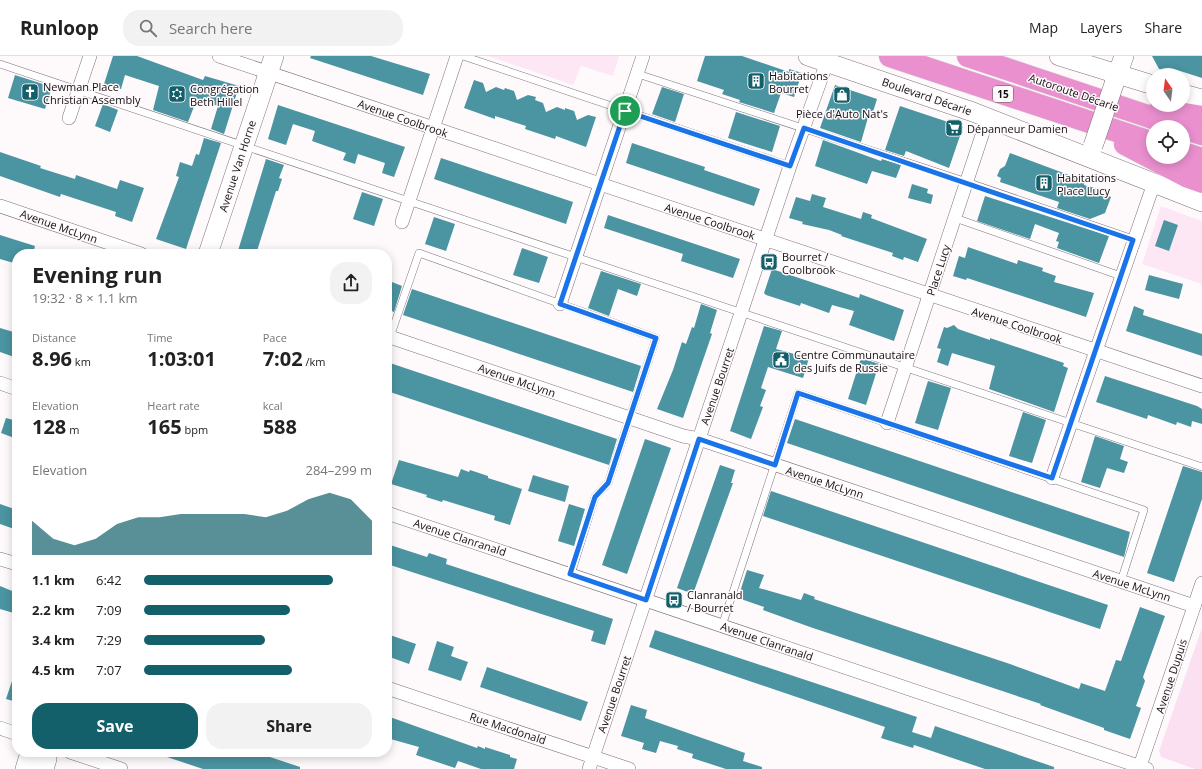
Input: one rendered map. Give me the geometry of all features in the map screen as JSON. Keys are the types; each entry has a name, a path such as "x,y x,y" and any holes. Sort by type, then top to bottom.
{"highway":[{"name":"15","path":"890,56 1146,141"},
{"name":"Autoroute Décarie","path":"968,56 1159,120"},
{"path":"1092,98 1202,118"},
{"path":"1076,118 1188,177 1202,182"},
{"path":"1190,130 1202,134"},
{"path":"1190,155 1202,159"}],"main road":[{"name":"Boulevard Décarie","path":"808,56 1091,151 1154,183 1202,202"},
{"path":"1059,56 1116,79 1146,84"},
{"path":"1091,151 1124,56"},
{"name":"Avenue Van Horne","path":"210,249 271,64"},
{"path":"1190,96 1202,99"},
{"path":"25,769 29,757"},
{"path":"44,769 47,757"}],"street":[{"path":"69,118 90,56"},
{"name":"Avenue Coolbrook","path":"218,56 271,64 432,128 1202,386"},
{"path":"402,222 456,56"},
{"path":"560,304 643,56"},
{"name":"Avenue Bourret","path":"591,763 790,166 827,62"},
{"name":"Place Lucy","path":"888,423 988,117"},
{"path":"1052,478 1120,276 1154,183"},
{"name":"Avenue McLynn","path":"0,206 126,249"},
{"name":"Avenue McLynn","path":"392,338 683,436 699,439 1194,606"},
{"path":"0,384 12,388"},
{"name":"Avenue Clanranald","path":"392,515 1142,768"},
{"path":"0,559 12,563"},
{"name":"Avenue Dupuis","path":"1142,768 1202,583"},
{"name":"Rue Macdonald","path":"392,690 591,763 629,769"},
{"path":"0,728 12,732"},
{"path":"85,757 121,769"}],"lane":[{"path":"463,56 790,166"},
{"path":"0,64 1071,424 1202,466"},
{"path":"638,74 804,128 1133,240"},
{"path":"955,218 1120,276"},
{"path":"392,326 419,253 656,338 608,483 595,497 570,574"},
{"path":"722,626 798,393 1144,510 1121,581"}],"shaded area":[{"path":"488,56 619,56 613,76 581,66 573,85"},
{"path":"1161,206 1202,221 1202,284 1142,264"},
{"path":"1202,628 1202,769 1195,769 1161,757 1159,751"}],"building":[{"path":"113,56 137,56 203,80 205,76 239,86 224,134 211,129 218,106 197,99 188,122 153,110 159,86 125,75 121,89 104,84"},
{"path":"311,56 371,56 430,74 423,95 310,58"},
{"name":"Habitations Bourret","path":"705,56 742,56 789,72 789,69 802,73 794,97 781,93 774,113 739,102 740,100 722,94 724,90 697,81"},
{"path":"1152,56 1202,56 1202,78 1190,74 1190,68 1158,68"},
{"name":"Newman Place Christian Assembly","path":"15,75 52,87 45,109 8,98"},
{"path":"474,80 483,83 486,92 496,87 514,91 517,100 528,95 536,97 535,100 543,103 546,112 557,107 574,111 577,120 588,115 596,117 586,147 556,136 555,139 525,129 526,126 495,116 495,119 464,108"},
{"path":"835,85 877,99 872,115 869,114 861,142 820,128"},
{"path":"662,87 684,94 675,122 652,114"},
{"path":"103,104 118,110 110,132 95,126"},
{"path":"278,105 405,147 394,177 382,173 385,163 358,154 355,164 343,160 346,153 312,141 315,131 293,124 286,145 268,139"},
{"path":"900,106 963,127 949,168 906,151 904,156 885,150"},
{"path":"736,112 780,126 772,152 728,138"},
{"path":"204,138 221,143 186,249 156,239 179,177 176,176 180,162 192,166 196,154 199,155"},
{"path":"823,140 881,161 882,159 901,165 896,178 872,171 867,184 815,166"},
{"path":"632,143 705,167 704,170 760,189 754,206 626,163"},
{"path":"0,152 41,166 40,168 75,179 76,175 117,189 120,180 144,188 132,222 115,216 116,212 61,194 60,197 0,176"},
{"name":"Habitations Place Lucy","path":"1010,153 1085,181 1084,185 1102,190 1101,193 1111,197 1105,213 1090,219 1057,208 1059,202 1000,182 1001,178 997,176 1000,169 1005,166"},
{"path":"441,158 573,202 566,224 434,179"},
{"path":"266,159 284,165 279,178 282,179 278,191 276,191 258,249 239,249"},
{"path":"912,184 928,189 927,193 933,195 931,204 908,198"},
{"path":"362,192 383,199 374,226 353,219"},
{"path":"812,194 826,198 823,207 861,219 863,212 872,215 871,218 927,239 918,262 904,257 903,260 892,256 893,253 841,236 842,235 829,230 802,224 803,222 789,218 796,197 810,201"},
{"path":"985,196 1109,236 1099,263 1057,248 1059,242 1056,241 1059,233 1035,224 1030,239 977,221"},
{"path":"608,215 740,259 733,278 681,261 683,254 604,228"},
{"path":"434,217 455,224 446,251 425,244"},
{"path":"1164,220 1178,225 1169,251 1155,246"},
{"path":"0,235 35,246 34,249 12,249 12,263 0,259"},
{"path":"968,247 1017,264 1018,260 1043,268 1042,271 1056,276 1054,282 1094,293 1086,317 967,278 966,280 953,276 959,256 965,258"},
{"path":"522,248 548,257 539,283 513,275"},
{"path":"772,269 859,298 860,294 904,310 894,341 849,325 854,311 832,305 829,313 801,303 800,306 766,295 764,293"},
{"path":"601,271 641,284 637,296 618,289 609,316 588,308"},
{"path":"1149,275 1183,284 1179,299 1145,290"},
{"path":"392,282 402,286 394,312 392,311"},
{"path":"412,289 641,366 633,392 403,315"},
{"path":"701,304 717,310 710,333 712,334 683,418 657,409 673,370 682,342 686,344 692,327 694,328"},
{"path":"1134,306 1144,310 1143,315 1202,334 1202,356 1126,331"},
{"path":"954,325 958,329 990,340 990,338 1064,363 1063,366 1068,368 1054,412 989,389 995,366 952,353 948,366 937,362 941,349 937,348 944,327 947,328"},
{"path":"764,326 782,331 776,349 809,358 803,378 768,367 761,388 766,390 760,406 763,407 751,439 730,431"},
{"path":"0,328 12,332 12,356 0,352"},
{"path":"861,358 879,364 866,405 848,399"},
{"path":"392,364 617,439 609,465 392,393"},
{"path":"1105,376 1197,406 1202,409 1202,424 1192,421 1191,427 1177,422 1176,425 1148,415 1147,419 1096,402"},
{"path":"928,381 951,388 938,430 915,423"},
{"path":"1023,412 1046,420 1032,463 1009,456"},
{"path":"6,418 12,420 12,437 1,433"},
{"path":"795,419 1130,532 1124,557 787,443"},
{"path":"1095,436 1124,446 1120,459 1128,462 1124,473 1107,468 1100,488 1081,482"},
{"path":"645,439 671,448 627,574 602,565"},
{"path":"399,460 458,477 461,469 469,472 470,470 488,476 488,478 522,489 510,525 494,520 495,516 443,500 442,502 426,497 427,495 392,484"},
{"path":"720,465 735,470 731,483 733,483 693,594 677,588"},
{"path":"1183,466 1202,472 1202,499 1174,582 1147,573"},
{"path":"533,475 569,486 565,502 528,491"},
{"path":"771,491 1108,605 1100,629 763,516"},
{"path":"0,504 12,508 12,528 0,524"},
{"path":"569,504 585,509 574,546 558,541"},
{"path":"392,546 427,557 429,553 447,559 446,564 613,619 605,645 591,641 594,631 392,566"},
{"path":"747,570 764,575 759,588 801,600 804,593 815,597 814,599 1010,664 1079,689 1081,683 1105,691 1116,660 1121,661 1140,607 1165,616 1143,677 1145,681 1136,706 1141,708 1130,739 1040,705 1041,704 763,610 764,607 738,598"},
{"path":"0,586 12,591 12,613 0,609"},
{"path":"655,630 917,717 912,732 931,738 935,726 1054,767 1054,769 985,769 914,745 913,748 881,738 885,727 649,647"},
{"path":"392,636 416,644 409,664 392,658"},
{"path":"437,641 454,647 451,656 468,662 461,681 428,670"},
{"path":"487,667 588,702 581,721 480,687"},
{"path":"12,681 12,701 6,699"},
{"path":"631,705 647,710 645,718 745,753 743,761 762,767 762,769 726,769 692,758 693,754 677,749 678,746 660,741 656,753 642,749 644,743 621,736"},
{"path":"392,718 477,748 478,746 485,749 485,747 510,755 510,757 517,759 514,769 481,769 458,761 455,768 416,755 419,747 392,739"},
{"path":"167,757 270,757 300,767 300,769 203,769"}],"place":[{"name":"Habitations Bourret","path":"756,81"},
{"name":"Newman Place Christian Assembly","path":"30,92"},
{"name":"Congrégation Beth Hillel","path":"177,94"},
{"name":"Pièce d'Auto Nat's","path":"842,95"},
{"name":"Dépanneur Damien","path":"954,128"},
{"name":"Habitations Place Lucy","path":"1044,183"},
{"name":"Bourret / Coolbrook","path":"769,262"},
{"name":"Centre Communautaire des Juifs de Russie","path":"781,360"},
{"name":"Clanranald / Bourret","path":"674,600"}],"route":[{"path":"625,111 790,166 804,128 956,178 977,187 1133,240 1052,478 798,393 775,465 699,439 646,600 570,574 595,497 608,483 656,338 560,304 625,111"}]}
